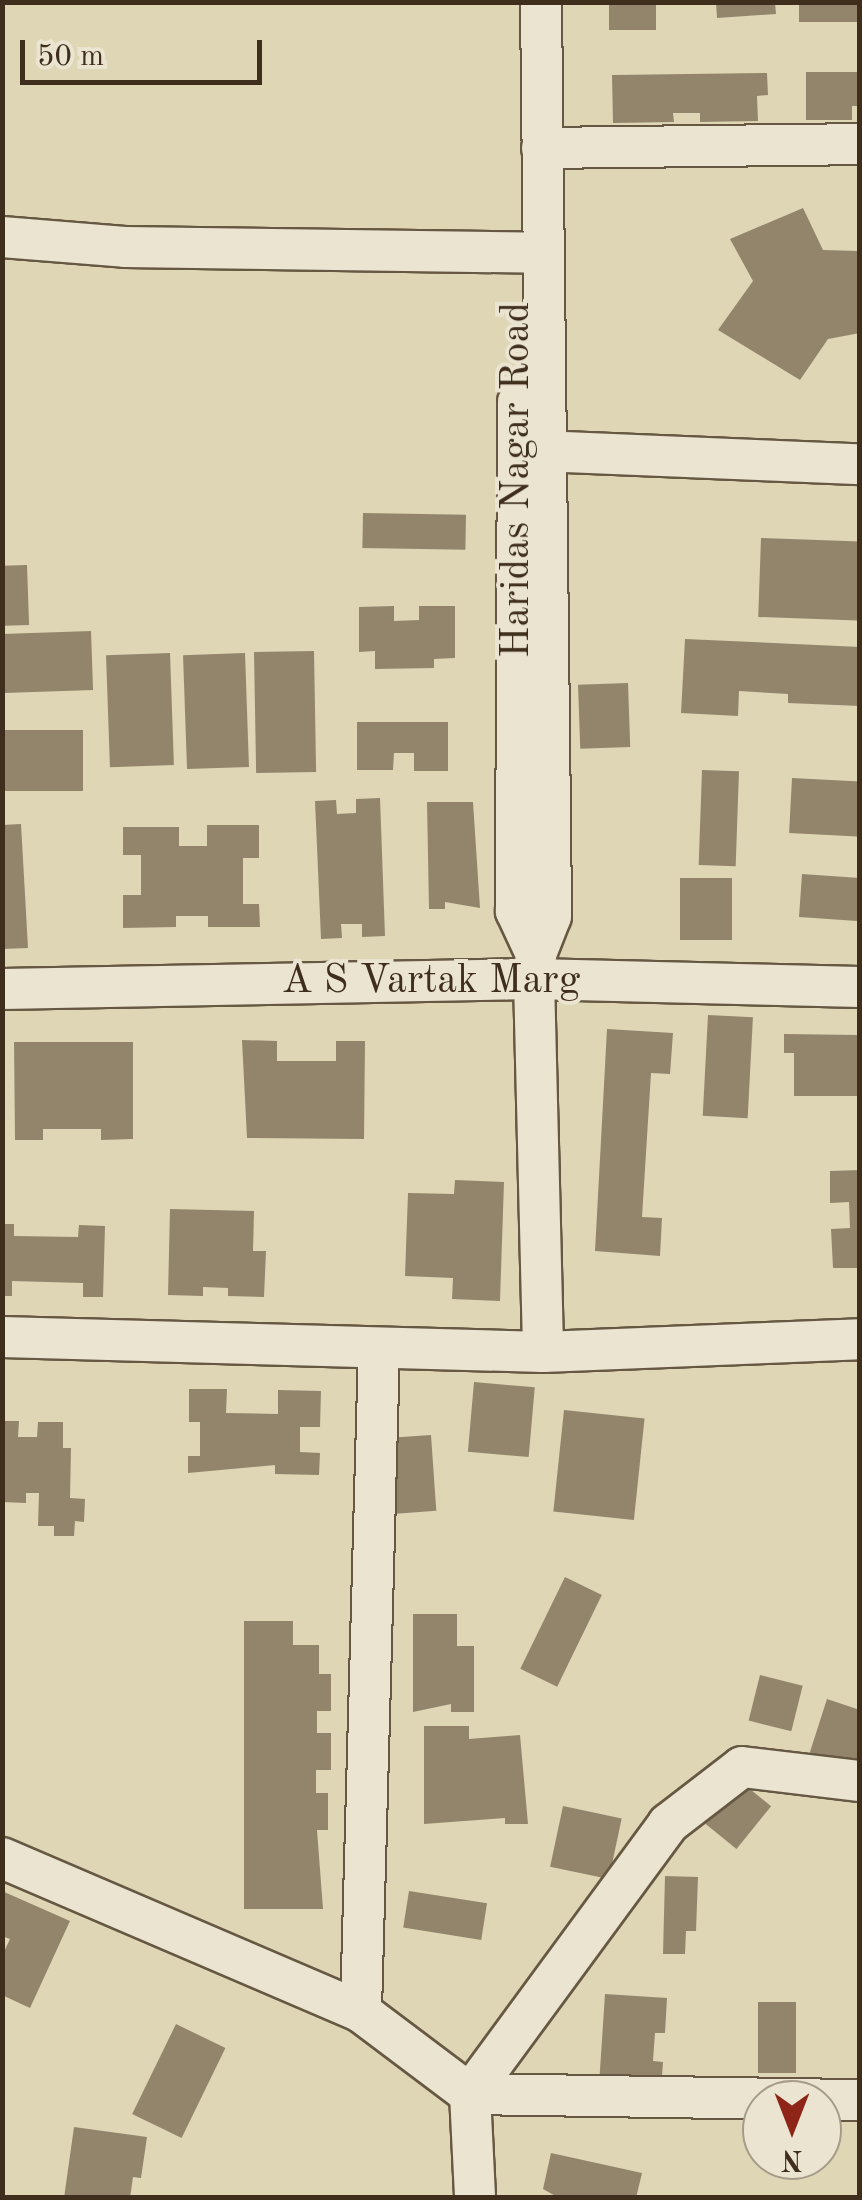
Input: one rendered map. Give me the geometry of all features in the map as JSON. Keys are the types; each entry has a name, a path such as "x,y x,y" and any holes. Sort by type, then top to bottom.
{"street":[{"name":"Haridas Nagar Road","path":"520,2 531,252 532,450 552,916 535,966 543,1352"},
{"name":"Haridas Nagar Road","path":"531,252 542,148 541,2"},
{"path":"542,148 860,144"},
{"path":"2,237 126,247 531,252"},
{"path":"532,450 860,464"},
{"name":"A S Vartak Marg","path":"2,989 535,966 860,987"},
{"path":"2,1337 543,1352 860,1339"},
{"path":"360,2012 379,1349"},
{"path":"475,2198 470,2094 668,1824 742,1767 860,1781"},
{"path":"2,1858 360,2012 470,2094 860,2100"}],"building":[{"path":"609,2 656,2 656,30 609,30"},
{"path":"716,2 775,2 776,14 717,18"},
{"path":"799,2 860,2 860,22 799,22"},
{"path":"806,72 860,72 860,106 852,106 852,120 806,120"},
{"path":"767,73 768,95 757,96 758,121 700,122 700,113 673,113 674,122 613,123 612,75"},
{"path":"803,208 823,250 860,251 860,333 828,339 800,380 718,330 753,281 730,239"},
{"path":"363,513 466,515 465,550 362,548"},
{"path":"761,538 860,541 857,620 758,617"},
{"path":"27,565 29,625 4,626 2,566"},
{"path":"394,606 394,621 419,620 419,606 455,606 455,658 434,659 434,668 375,669 375,651 359,652 359,607"},
{"path":"91,631 93,690 4,693 2,634"},
{"path":"685,639 860,647 860,706 788,703 788,694 739,691 738,716 681,713"},
{"path":"314,651 316,772 256,773 254,652"},
{"path":"170,653 174,765 110,767 106,655"},
{"path":"245,653 249,767 187,769 183,655"},
{"path":"628,683 630,747 580,749 578,685"},
{"path":"357,722 448,722 448,771 414,771 414,753 394,753 393,770 357,770"},
{"path":"2,730 83,730 83,791 2,791"},
{"path":"702,770 739,771 736,866 699,865"},
{"path":"792,778 860,782 857,836 789,833"},
{"path":"380,798 385,936 362,937 362,924 341,924 342,938 321,939 315,801 336,800 337,814 356,813 356,799"},
{"path":"427,802 473,802 480,908 445,902 445,909 429,909"},
{"path":"21,824 28,948 2,949 2,825"},
{"path":"207,825 259,825 259,858 243,858 243,904 259,904 260,927 208,927 208,916 176,916 176,927 123,928 123,895 141,895 141,855 123,855 123,827 179,827 179,846 207,846"},
{"path":"802,874 860,878 857,921 799,917"},
{"path":"680,878 732,878 732,940 680,940"},
{"path":"708,1015 753,1017 748,1118 703,1116"},
{"path":"607,1029 673,1033 670,1074 651,1073 642,1217 662,1218 660,1256 595,1251"},
{"path":"784,1034 860,1035 860,1096 794,1096 794,1053 784,1053"},
{"path":"242,1040 277,1041 277,1061 336,1061 336,1041 365,1041 364,1139 247,1138"},
{"path":"14,1042 133,1042 133,1139 101,1140 101,1129 43,1129 43,1140 15,1140"},
{"path":"860,1170 860,1268 833,1268 831,1229 850,1228 849,1202 830,1203 830,1171"},
{"path":"455,1180 504,1182 500,1301 452,1299 453,1278 405,1276 408,1193 454,1194"},
{"path":"170,1209 254,1211 253,1251 266,1251 264,1297 228,1296 228,1288 203,1287 203,1296 168,1295"},
{"path":"2,1224 14,1224 14,1236 78,1237 79,1225 105,1226 103,1297 83,1297 83,1283 12,1281 12,1296 2,1296"},
{"path":"474,1382 535,1387 529,1457 468,1452"},
{"path":"189,1389 227,1389 226,1413 278,1414 278,1390 321,1391 320,1427 300,1427 300,1452 320,1453 319,1475 275,1474 275,1465 188,1473 188,1456 200,1456 200,1422 189,1422"},
{"path":"564,1410 645,1418 634,1520 553,1511"},
{"path":"2,1421 19,1421 18,1437 37,1437 38,1422 63,1422 63,1448 71,1448 70,1498 85,1499 84,1522 75,1521 74,1536 54,1536 54,1526 38,1526 39,1493 26,1493 26,1503 2,1502"},
{"path":"431,1435 436,1511 392,1514 387,1438"},
{"path":"565,1577 602,1595 557,1687 520,1669"},
{"path":"413,1614 457,1614 457,1646 474,1646 474,1712 451,1712 451,1704 413,1712"},
{"path":"244,1621 293,1621 293,1645 319,1645 319,1674 331,1674 331,1711 317,1711 317,1733 331,1733 331,1770 316,1770 316,1793 328,1793 328,1830 317,1830 323,1909 244,1909"},
{"path":"760,1675 803,1686 791,1731 749,1721"},
{"path":"827,1699 860,1710 860,1774 808,1758"},
{"path":"424,1726 469,1726 469,1739 520,1735 528,1824 505,1824 505,1818 424,1824"},
{"path":"740,1781 771,1806 736,1849 705,1824"},
{"path":"563,1806 622,1818 609,1879 550,1867"},
{"path":"665,1876 698,1877 696,1931 686,1931 685,1954 663,1954"},
{"path":"2,1891 70,1921 30,2008 2,1995 2,1956 10,1939 2,1936"},
{"path":"409,1891 487,1903 481,1940 403,1928"},
{"path":"605,1994 667,1998 665,2033 655,2033 653,2061 663,2062 661,2090 599,2085"},
{"path":"758,2002 796,2002 796,2073 758,2073"},
{"path":"176,2024 225,2048 182,2138 132,2114"},
{"path":"74,2127 147,2137 141,2178 133,2177 130,2198 64,2198"},
{"path":"551,2153 642,2173 636,2198 559,2198 543,2189"}]}
